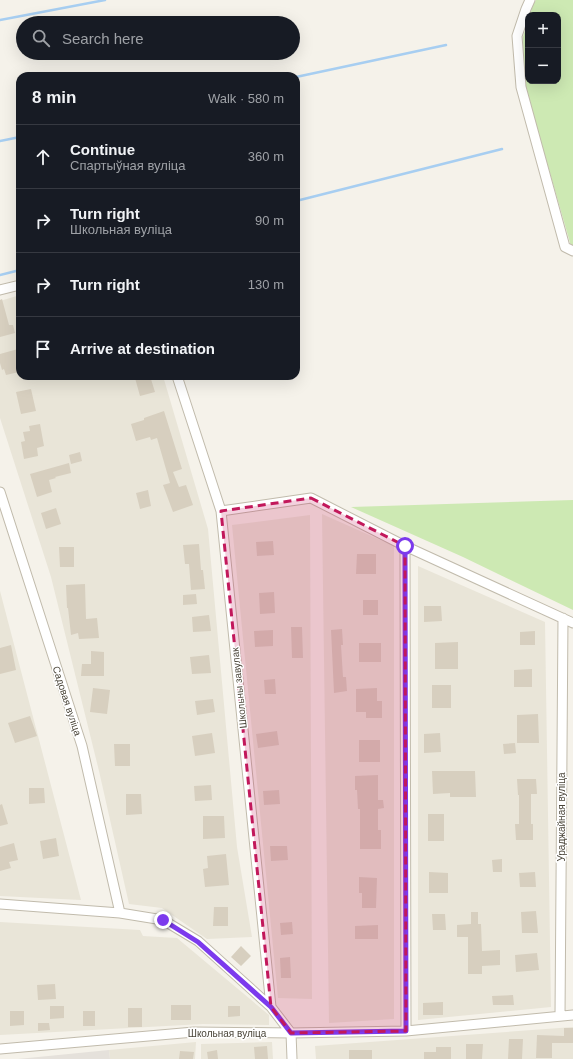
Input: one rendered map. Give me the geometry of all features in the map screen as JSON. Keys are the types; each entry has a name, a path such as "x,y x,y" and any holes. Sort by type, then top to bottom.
{"street":[{"path":"530,0 518,36 521,87 565,247 573,251"},
{"path":"0,290 16,286"},
{"name":"Школьны завулак","path":"177,380 221,510 271,1007"},
{"name":"Садовая вуліца","path":"0,492 82,746 120,913"},
{"path":"221,510 311,498 405,546 573,623"},
{"path":"405,546 406,1031"},
{"name":"Ураджайная вуліца","path":"560,1016 563,618"},
{"path":"0,904 120,913 163,920 198,942 271,1007 291,1033 292,1059"},
{"name":"Школьная вуліца","path":"0,1049 194,1032 291,1033 406,1031 573,1015"}],"highlighted area":[{"path":"311,498 405,546 406,1031 291,1033 271,1007 221,511"}],"shaded area":[{"path":"16,296 16,380 164,380 208,529 237,847 252,937 207,939 162,908 129,904 99,771 51,577 0,418 0,301"},
{"path":"322,514 394,546 394,1019 329,1023"},
{"path":"310,515 312,999 278,998 232,525"},
{"path":"418,566 545,622 551,1007 418,1020"},
{"path":"0,591 81,900 0,896"},
{"path":"0,922 140,930 143,936 177,938 269,1015 269,1025 203,1024 0,1035"},
{"path":"573,1027 573,1059 316,1059 315,1046"},
{"path":"196,1042 195,1059 110,1059 109,1050"},
{"path":"272,1042 273,1059 201,1059 201,1044"},
{"path":"109,1050 110,1059 18,1059"}],"green space":[{"path":"536,0 573,0 573,247 571,246 524,83 523,37 525,30 525,84 561,84 561,12 531,12"},
{"path":"573,500 573,610 463,557 351,507"}],"building":[{"path":"2,299 9,325 13,325 15,333 0,337 0,300"},
{"path":"16,350 16,373 6,375 4,369 2,370 0,363 0,354"},
{"path":"136,380 151,380 155,392 140,396"},
{"path":"31,389 36,411 21,414 16,392"},
{"path":"164,411 182,469 173,472 179,487 186,485 193,505 173,512 163,485 170,483 157,438 151,440 150,437 136,441 131,424"},
{"path":"40,424 44,446 37,448 38,456 24,459 21,442 25,441 23,432 30,431 29,426"},
{"path":"80,452 82,461 71,464 69,455"},
{"path":"69,463 71,473 49,480 52,492 37,497 30,474"},
{"path":"148,490 151,506 140,509 136,493"},
{"path":"56,508 61,524 46,529 41,513"},
{"path":"273,541 274,555 257,556 256,542"},
{"path":"199,544 201,570 203,570 205,589 191,590 189,564 185,564 183,545"},
{"path":"59,547 74,547 74,567 60,567"},
{"path":"357,554 376,554 376,574 356,574"},
{"path":"85,584 86,619 97,618 99,638 79,639 78,633 71,635 67,608 66,585"},
{"path":"274,592 275,613 260,614 259,593"},
{"path":"196,594 197,604 183,605 183,595"},
{"path":"363,600 378,600 378,615 363,615"},
{"path":"424,606 441,606 442,621 424,622"},
{"path":"209,615 211,631 193,632 192,617"},
{"path":"291,627 302,627 303,658 292,658"},
{"path":"342,629 343,645 341,645 343,677 346,677 347,691 334,693 331,630"},
{"path":"273,630 273,646 255,647 254,631"},
{"path":"535,631 535,645 520,645 520,632"},
{"path":"458,642 458,669 435,669 435,643"},
{"path":"359,643 381,643 381,662 359,662"},
{"path":"11,645 16,670 0,674 0,648"},
{"path":"91,651 104,652 104,676 81,676 82,664 91,664"},
{"path":"209,655 211,673 192,674 190,657"},
{"path":"532,669 532,687 514,687 514,670"},
{"path":"275,679 276,694 265,694 264,680"},
{"path":"432,685 451,685 451,708 432,708"},
{"path":"93,688 110,690 107,714 90,712"},
{"path":"377,688 377,701 382,701 382,718 366,718 366,712 356,712 356,689"},
{"path":"213,699 215,712 197,715 195,701"},
{"path":"538,714 539,743 517,743 517,715"},
{"path":"30,716 37,736 15,743 8,723"},
{"path":"277,731 279,745 258,748 256,734"},
{"path":"212,733 215,753 195,756 192,736"},
{"path":"440,733 441,752 424,753 424,734"},
{"path":"359,740 380,740 380,762 359,762"},
{"path":"515,743 516,753 504,754 503,744"},
{"path":"114,744 130,744 130,766 115,766"},
{"path":"432,771 475,771 476,797 450,797 450,793 433,794"},
{"path":"378,775 378,800 383,800 384,808 378,809 378,830 381,830 381,849 360,849 360,809 358,809 357,790 355,790 355,776"},
{"path":"517,779 536,779 537,794 531,794 531,824 533,824 533,840 516,840 515,824 519,824 519,795"},
{"path":"211,785 212,800 195,801 194,786"},
{"path":"29,788 44,788 45,803 29,804"},
{"path":"279,790 280,804 264,805 263,791"},
{"path":"126,794 141,794 142,814 126,815"},
{"path":"2,804 8,824 0,826 0,805"},
{"path":"428,814 444,814 444,841 428,841"},
{"path":"203,816 224,816 225,838 203,839"},
{"path":"56,838 59,856 43,859 40,841"},
{"path":"14,843 18,860 9,862 11,868 0,871 0,847"},
{"path":"270,846 287,846 288,860 271,861"},
{"path":"226,854 229,885 205,887 203,869 208,868 207,856"},
{"path":"502,859 502,872 493,872 492,860"},
{"path":"429,872 448,873 448,893 429,893"},
{"path":"535,872 536,887 520,887 519,873"},
{"path":"359,877 377,878 376,908 362,908 362,893 359,893"},
{"path":"214,907 228,907 228,926 213,926"},
{"path":"536,911 538,933 522,933 521,912"},
{"path":"471,912 478,912 478,924 481,924 482,951 500,950 500,965 482,966 482,974 468,974 468,937 457,937 457,925 471,924"},
{"path":"432,914 445,914 446,930 433,930"},
{"path":"292,922 293,934 281,935 280,923"},
{"path":"378,925 378,939 355,939 355,926"},
{"path":"241,946 251,956 241,966 231,957"},
{"path":"537,953 539,970 516,972 515,955"},
{"path":"290,957 291,978 281,978 280,958"},
{"path":"55,984 56,999 38,1000 37,985"},
{"path":"513,995 514,1005 493,1005 492,996"},
{"path":"443,1002 443,1015 423,1015 423,1003"},
{"path":"171,1005 191,1005 191,1020 171,1020"},
{"path":"50,1006 64,1006 64,1018 50,1019"},
{"path":"228,1006 240,1006 240,1016 228,1017"},
{"path":"128,1008 142,1008 142,1027 128,1027"},
{"path":"10,1011 24,1011 24,1025 10,1026"},
{"path":"83,1011 95,1011 95,1026 83,1026"},
{"path":"38,1023 49,1023 50,1030 38,1031"},
{"path":"564,1028 573,1028 573,1043 552,1043 552,1058 536,1058 537,1035 564,1036"},
{"path":"509,1039 523,1039 522,1059 508,1059"},
{"path":"466,1044 483,1044 482,1059 466,1059"},
{"path":"267,1046 268,1059 255,1059 254,1047"},
{"path":"436,1047 451,1047 451,1059 424,1059 424,1052 436,1052"},
{"path":"217,1050 218,1059 208,1059 207,1052"},
{"path":"349,1050 372,1050 372,1059 349,1059"},
{"path":"180,1051 194,1052 193,1059 179,1059"}],"waterway":[{"path":"21,16 105,0"},
{"path":"0,20 16,17"},
{"path":"300,76 446,45"},
{"path":"0,141 16,138"},
{"path":"300,200 502,149"},
{"path":"0,275 16,271"}],"route":[{"path":"163,920 198,942 271,1007 291,1033 406,1031 405,546"}]}
